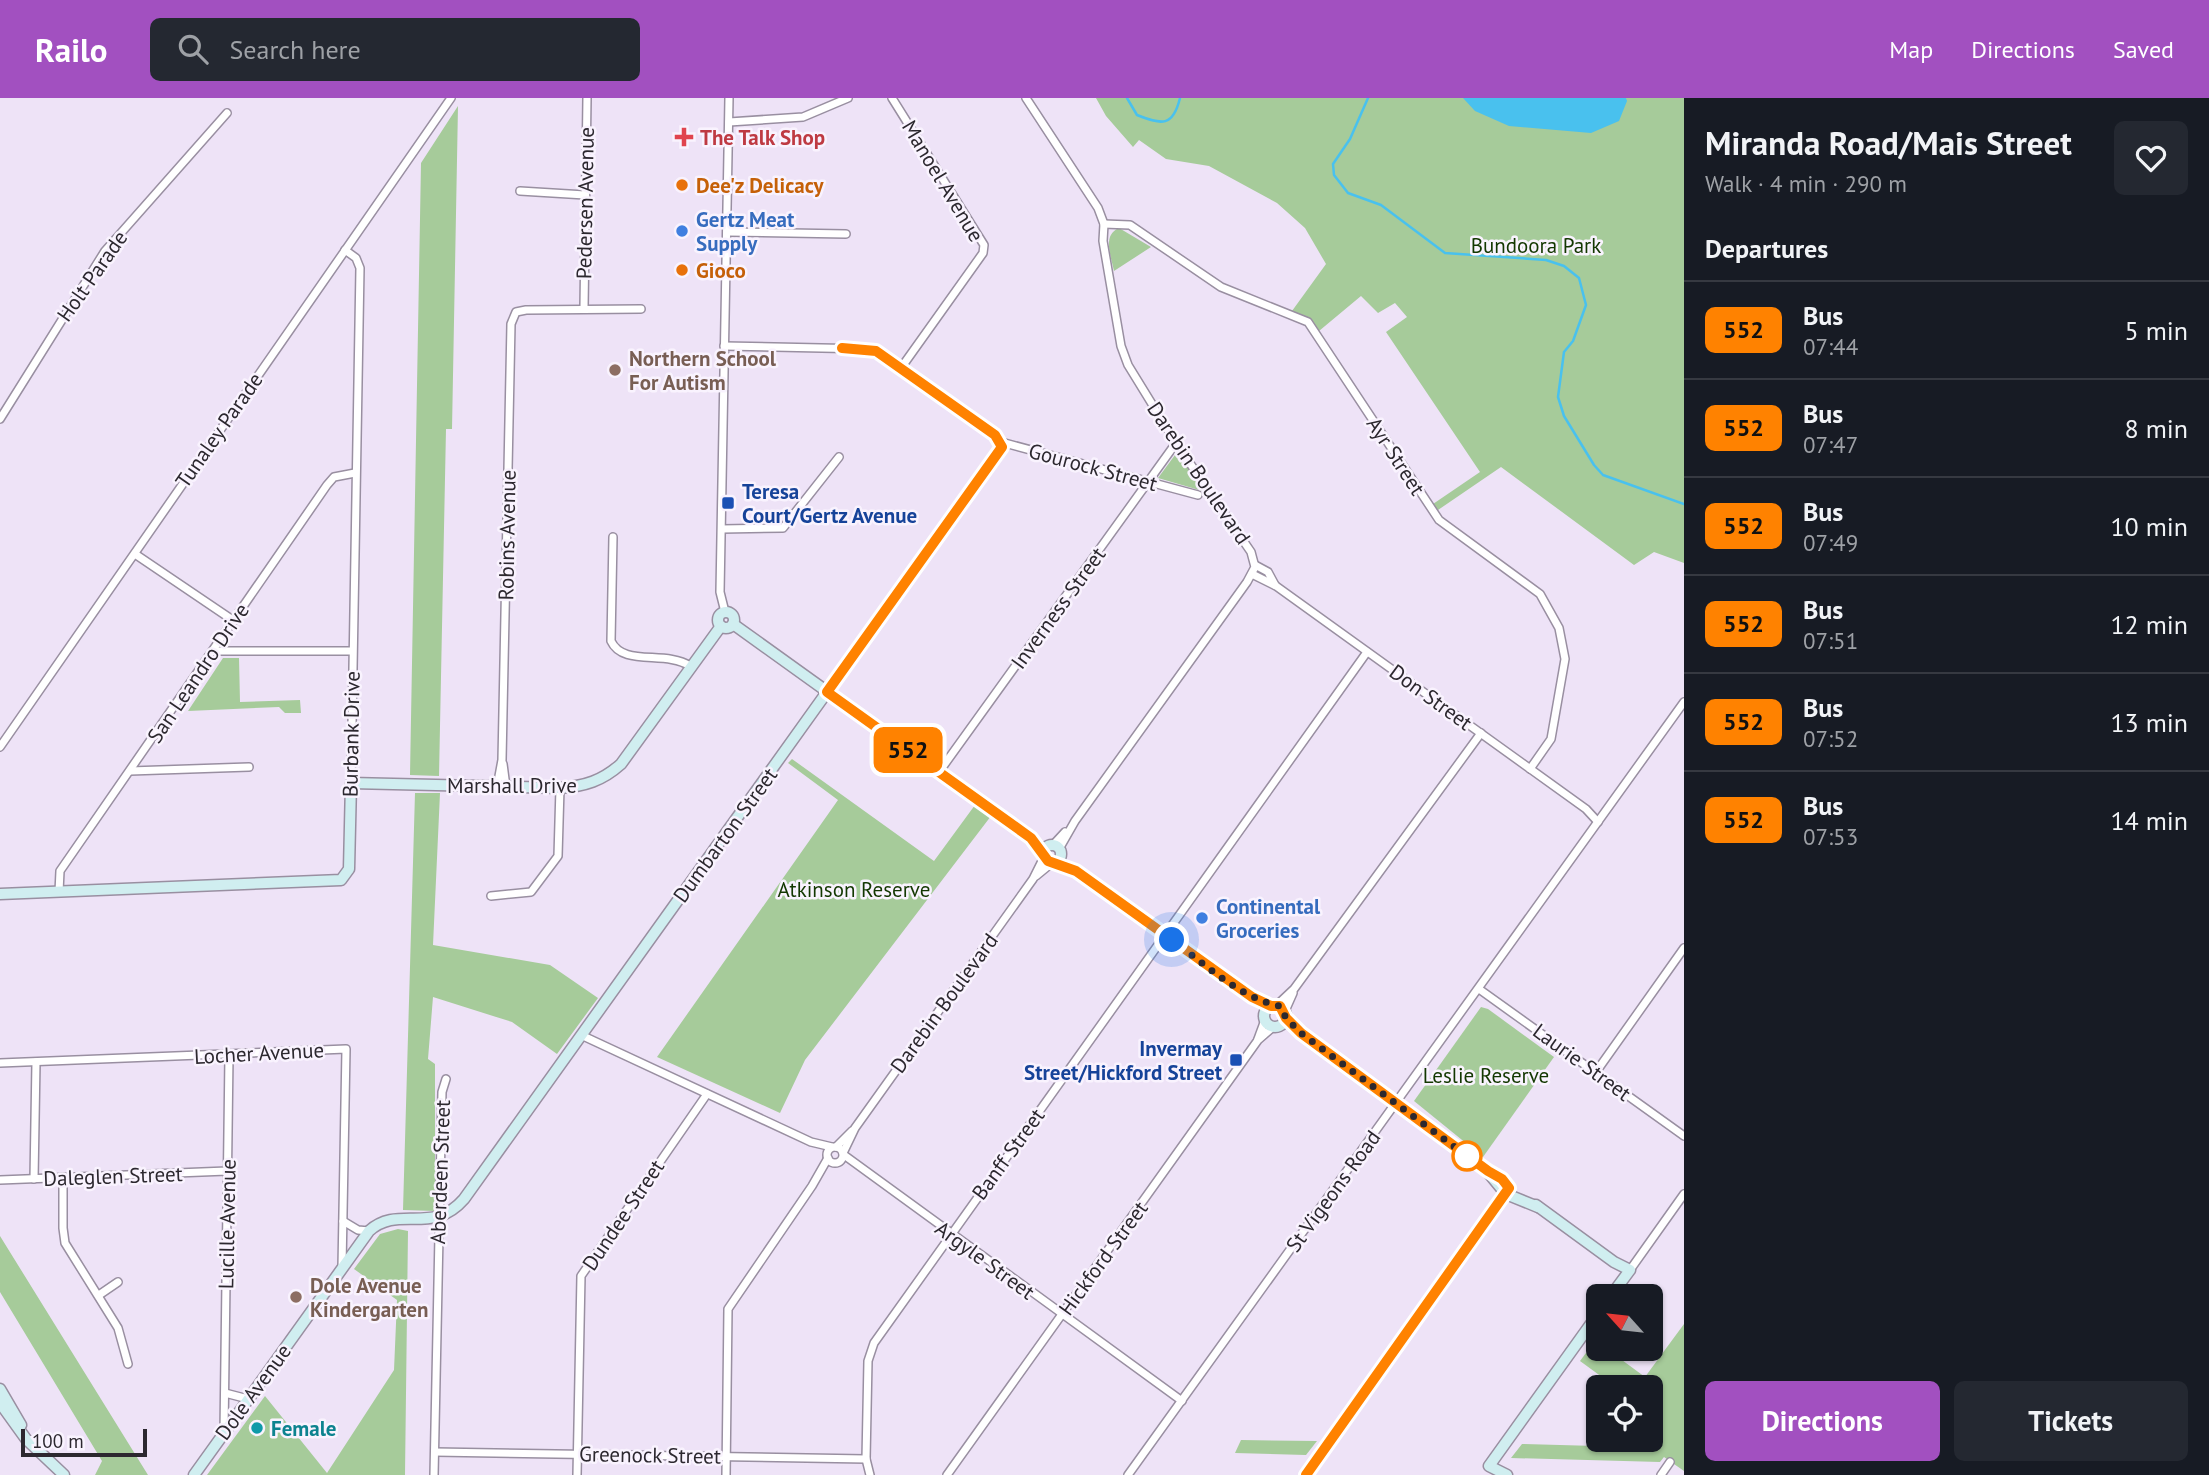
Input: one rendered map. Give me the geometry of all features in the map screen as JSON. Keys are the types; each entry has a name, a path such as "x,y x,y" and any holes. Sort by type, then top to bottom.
{"street":[{"name":"Tunaley Parade","path":"0,747 451,98"},
{"name":"Pedersen Avenue","path":"584,308 587,98"},
{"path":"729,98 720,592 725,612 733,616 733,624"},
{"path":"729,122 803,117 848,98"},
{"name":"Manoel Avenue","path":"892,98 984,245 983,253 901,368"},
{"name":"Darebin Boulevard","path":"726,1475 728,1309 813,1186 836,1158 1252,574 1255,565 1251,552 1176,443 1124,356 1103,241 1104,224 1098,208 1026,98"},
{"name":"Holt Parade","path":"0,419 105,251 227,113"},
{"path":"520,191 585,195"},
{"name":"Ayr Street","path":"1104,224 1130,225 1221,287 1308,322 1439,520 1540,594 1559,628 1565,659 1552,739 1530,769"},
{"path":"727,232 846,234"},
{"name":"Burbank Drive","path":"0,894 341,880 349,869 360,268 356,258 345,250"},
{"path":"584,308 641,309"},
{"name":"Robins Avenue","path":"502,787 511,324 516,312 584,308"},
{"name":"Gourock Street","path":"724,346 869,349 901,368 1001,442 1198,495"},
{"name":"Dumbarton Street","path":"438,1219 464,1199 1000,454 1001,442"},
{"name":"Inverness Street","path":"939,772 1176,443"},
{"path":"722,529 783,528 839,457"},
{"name":"San Leandro Drive","path":"59,892 60,871 334,477 355,473"},
{"path":"613,537 611,641 616,651 624,655 679,658 690,666"},
{"path":"135,554 234,621"},
{"name":"Don Street","path":"1255,565 1268,572 1276,586"},
{"name":"Don Street","path":"1252,574 1276,586 1600,819"},
{"path":"725,612 718,618 721,626 728,627 733,624"},
{"path":"733,624 1252,997 1488,1171 1508,1191 1538,1207 1628,1272"},
{"name":"Marshall Drive","path":"351,783 560,788 583,786 606,778 621,764 721,626"},
{"path":"214,651 352,651"},
{"name":"Banff Street","path":"870,1475 866,1459 868,1361 874,1343 1367,652"},
{"name":"St Vigeons Road","path":"1128,1475 1684,702"},
{"name":"Hickford Street","path":"947,1475 1294,989 1481,733"},
{"path":"130,771 249,767"},
{"path":"491,896 531,892 558,856 560,788"},
{"path":"1596,1072 1684,948"},
{"name":"Laurie Street","path":"1479,989 1684,1136"},
{"name":"Argyle Street","path":"581,1035 811,1142 836,1158 857,1167 1182,1401"},
{"name":"Locher Avenue","path":"0,1062 229,1056 346,1049 342,1267"},
{"name":"Lucille Avenue","path":"224,1433 229,1056"},
{"path":"34,1179 36,1062"},
{"name":"Aberdeen Street","path":"434,1475 438,1219 442,1092 446,1079"},
{"name":"Dundee Street","path":"577,1475 581,1276 707,1094"},
{"name":"Darebin Boulevard","path":"836,1158 834,1147 855,1128"},
{"name":"Argyle Street","path":"811,1142 834,1147"},
{"path":"834,1147 836,1158"},
{"name":"Daleglen Street","path":"0,1180 227,1171"},
{"path":"63,1177 62,1228 65,1243 118,1328 128,1364"},
{"path":"1306,1475 1508,1191"},
{"path":"1619,1284 1684,1194"},
{"path":"343,1221 358,1230 369,1231 380,1223 394,1219 438,1219"},
{"name":"Dole Avenue","path":"194,1475 369,1231"},
{"path":"99,1295 118,1282"},
{"path":"1509,1475 1489,1466 1586,1331"},
{"path":"0,1389 26,1439"},
{"path":"225,1393 248,1399"},
{"path":"0,1403 26,1439 64,1475"},
{"name":"Greenock Street","path":"435,1452 866,1459"},
{"path":"1661,1475 1670,1462"}],"green space":[{"name":"Bundoora Park","path":"1096,98 1684,98 1684,563 1654,552 1634,565 1501,467 1438,510 1433,504 1480,472 1386,332 1407,317 1395,303 1378,313 1361,296 1319,331 1306,318 1292,311 1326,264 1305,228 1277,203 1209,166 1166,159 1139,140 1133,147 1106,116"},
{"path":"458,106 452,429 446,429 439,776 410,775 421,163"},
{"path":"1119,228 1151,247 1114,271 1109,241 1114,231"},
{"path":"1178,451 1206,492 1158,478"},
{"path":"223,658 239,658 240,702 300,700 301,713 285,713 279,707 188,711"},
{"name":"Atkinson Reserve","path":"792,759 934,861 975,805 991,816 805,1060 780,1113 657,1057 838,800 788,763"},
{"path":"415,793 440,793 433,945 550,965 598,998 557,1054 512,1022 433,997 428,1059 435,1064 435,1211 403,1210"},
{"name":"Leslie Reserve","path":"1481,1007 1488,1009 1554,1057 1483,1157 1414,1101"},
{"path":"398,1229 408,1231 405,1475 207,1475 265,1396 327,1473 394,1370 397,1300 354,1269 380,1234"},
{"path":"0,1236 148,1475 95,1475 102,1461 0,1292"},
{"path":"1684,1324 1684,1471 1664,1457 1660,1462 1511,1458 1522,1444 1586,1446 1586,1452 1663,1452 1663,1375 1646,1375 1656,1362 1663,1361 1663,1353"},
{"path":"1586,1353 1586,1362 1625,1362 1642,1375 1599,1375 1580,1361"},
{"path":"1241,1440 1317,1441 1306,1455 1235,1453"}],"water":[{"path":"1463,98 1626,98 1627,101 1619,121 1591,133 1509,126 1475,111"}],"waterway":[{"path":"1127,98 1137,115 1160,122 1170,119 1180,98"},
{"path":"1368,98 1350,139 1333,164 1334,175 1348,193 1381,205 1445,253 1546,260 1564,266 1579,278 1586,305 1573,341 1564,352 1558,397 1564,416 1603,475 1684,504"}],"bus line":[{"name":"552","path":"842,348 876,351 995,435 1002,447 1000,454 827,692 1031,838 1045,859 1076,871 1252,997 1271,1006 1283,1008 1286,1018 1301,1033 1497,1175 1509,1188 1306,1475"}],"place":[{"name":"The Talk Shop","path":"684,137"},
{"name":"Dee'z Delicacy","path":"682,185"},
{"name":"Gertz Meat Supply","path":"682,231"},
{"name":"Gioco","path":"682,270"},
{"name":"Northern School For Autism","path":"615,370"},
{"name":"Teresa Court/Gertz Avenue","path":"728,503"},
{"name":"Continental Groceries","path":"1202,918"},
{"name":"Invermay Street/Hickford Street","path":"1236,1060"},
{"name":"Dole Avenue Kindergarten","path":"296,1297"},
{"name":"Female","path":"257,1428"}],"route":[{"path":"1172,940 1252,997 1271,1006 1283,1008 1286,1018 1301,1033 1467,1156"}]}
